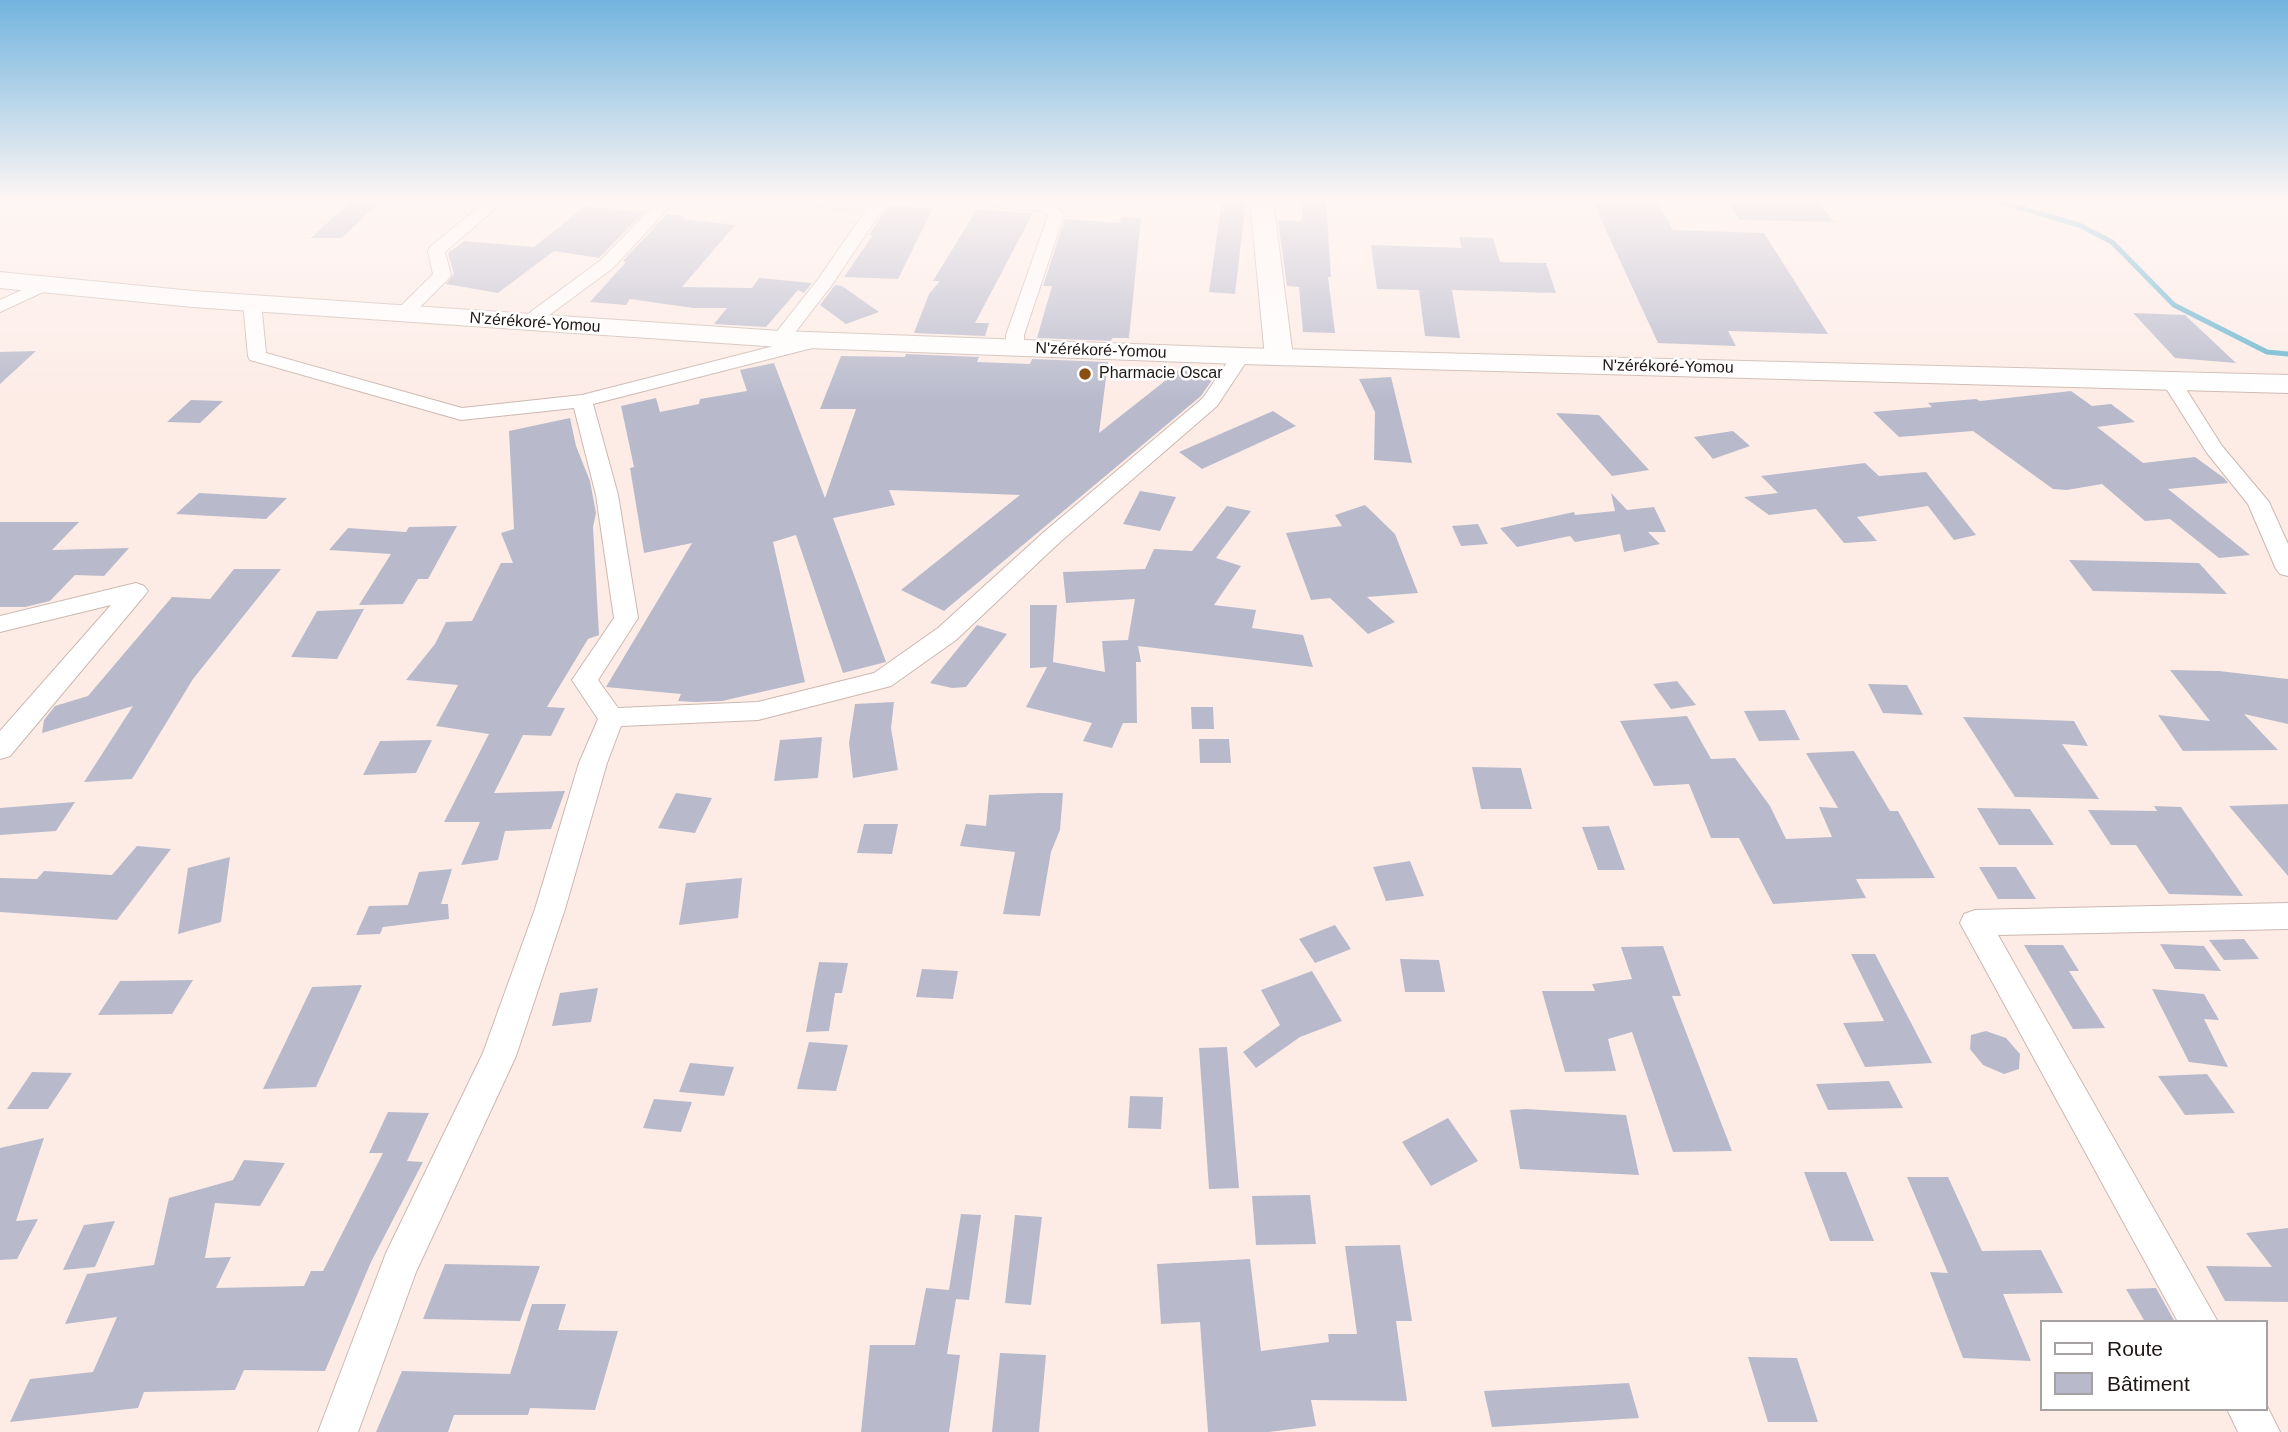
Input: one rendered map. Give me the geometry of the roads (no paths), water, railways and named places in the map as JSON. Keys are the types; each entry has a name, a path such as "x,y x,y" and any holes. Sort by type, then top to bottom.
{"main road":[{"path":"1269,267 1279,357"},
{"name":"N'zérékoré-Yomou","path":"0,279 252,303 780,339 1241,356 2288,384"}],"street":[{"path":"404,313 442,275 440,267"},
{"path":"527,323 603,267"},
{"path":"780,339 835,267"},
{"path":"1015,348 1016,335 1039,267"},
{"path":"0,307 48,283"},
{"path":"252,303 257,356 461,414 582,401 821,340"},
{"path":"611,718 644,714 758,711 882,680 947,634 1052,537 1210,402 1241,356"},
{"path":"2172,382 2214,449 2258,502 2288,569"},
{"path":"582,401 607,495 626,618 585,680 611,718"},
{"path":"0,624 136,591 0,749"},
{"path":"338,1432 399,1266 499,1056 550,909 593,763 611,718"},
{"path":"2198,1320 1975,923 2288,916"},
{"path":"2248,1411 2260,1432"}],"waterway":[{"path":"2136,267 2174,305 2267,352 2288,354"}],"place":[{"name":"Pharmacie Oscar","path":"1085,374"}]}
